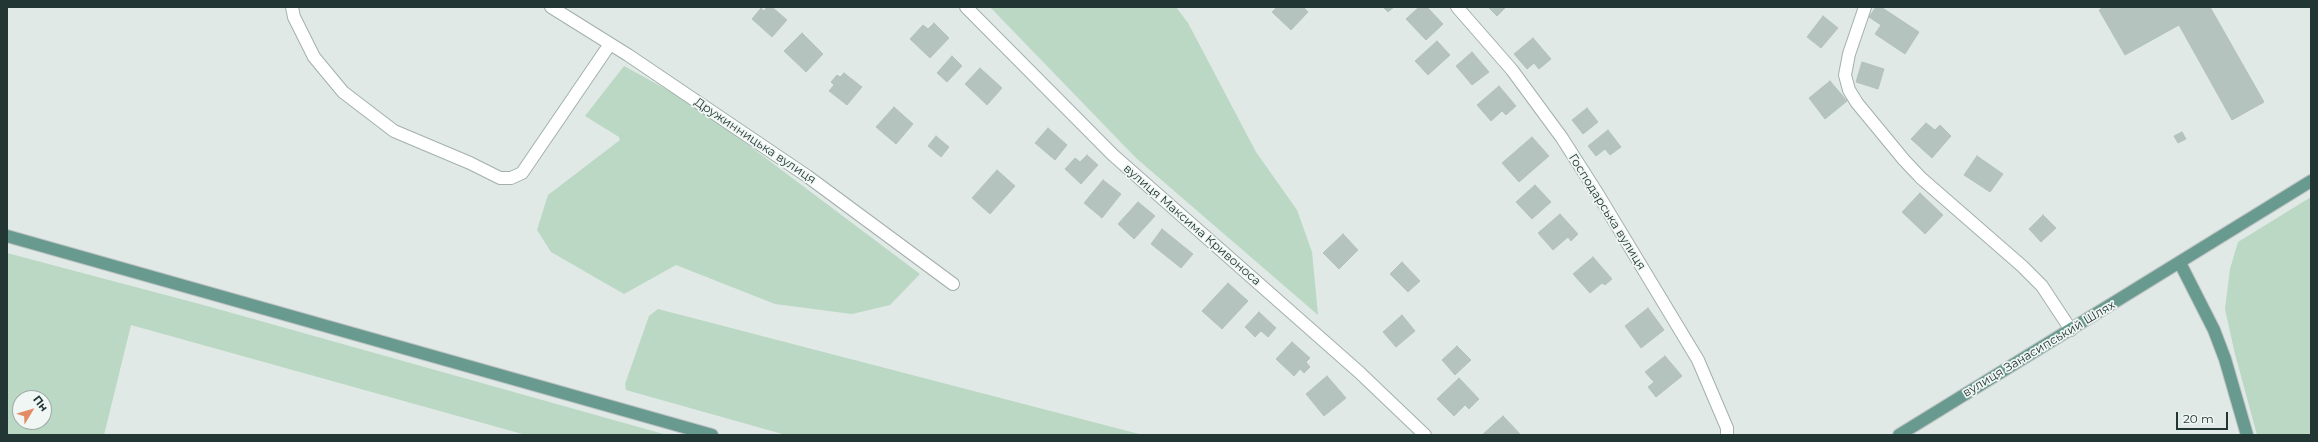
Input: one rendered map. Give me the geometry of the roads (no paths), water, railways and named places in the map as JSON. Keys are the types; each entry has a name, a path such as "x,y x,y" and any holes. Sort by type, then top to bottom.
{"main road":[{"name":"вулиця Занасипський Шлях","path":"1899,435 2311,181"},
{"path":"7,236 712,435"},
{"path":"2180,263 2214,330 2225,359 2247,435"}],"street":[{"path":"292,7 294,17 314,57 343,92 394,131 470,163 500,178 511,178 522,173 610,44"},
{"name":"Дружинницька вулиця","path":"551,7 610,44 807,176 953,284"},
{"name":"вулиця Максима Кривоноса","path":"966,7 1113,155 1359,372 1425,435"},
{"name":"Господарська вулиця","path":"1457,7 1512,70 1562,138 1599,196 1698,360 1727,428 1727,435"},
{"path":"1865,7 1849,54 1845,75 1849,90 1904,160 2022,266 2042,286 2071,330"}]}
